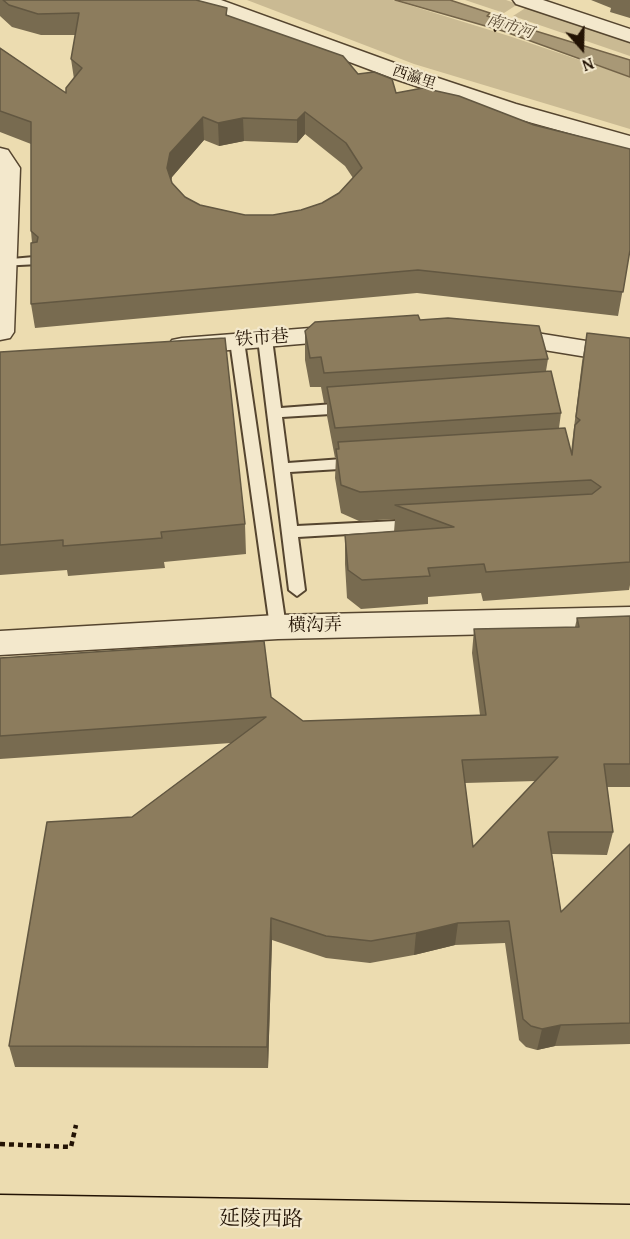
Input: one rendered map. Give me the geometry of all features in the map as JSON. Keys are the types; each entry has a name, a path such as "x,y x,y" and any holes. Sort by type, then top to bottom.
{"main road":[{"name":"延陵西路","path":"0,1218 630,1228"}],"street":[{"name":"西瀛里","path":"202,0 403,74 508,109 630,144"},
{"path":"523,0 630,36"},
{"path":"0,155 8,168 0,332"},
{"name":"铁市巷","path":"154,348 371,331"},
{"path":"477,331 630,356"},
{"name":"横沟弄","path":"0,643 279,627 630,619"}],"lane":[{"path":"4,263 34,261"},
{"path":"265,339 297,590"},
{"path":"237,341 279,627"},
{"path":"275,413 367,407"},
{"path":"282,468 377,462"},
{"path":"291,532 433,525"}],"path":[{"path":"494,31 507,22"},
{"path":"0,1144 71,1147 76,1125"}],"shaded area":[{"path":"247,0 393,0 509,36 630,77 630,129 414,64"},
{"path":"465,0 506,0 518,4 504,13"},
{"path":"527,7 630,40 630,56 513,16"}],"water":[{"name":"南市河","path":"395,0 450,0 490,13 487,16 630,60 630,77 503,31"}],"building":[{"path":"3,0 196,0 227,8 226,15 343,56 358,74 374,72 392,79 396,93 423,88 459,96 534,125 630,149 630,250 623,292 418,270 31,304 31,243 37,242 38,237 31,231 31,122 0,111 0,48 66,93 66,88 82,68 71,59 79,13 38,14 9,5","holes":["305,112 346,143 362,168 339,193 322,203 301,210 273,215 245,215 200,205 185,197 172,183 167,168 170,153 203,117 218,123 243,118 297,120"]},
{"path":"418,315 420,320 448,318 539,326 548,359 324,373 321,357 310,358 305,331 315,322"},
{"path":"587,333 630,338 630,562 486,572 484,564 428,568 430,576 362,580 348,570 345,535 454,527 395,505 592,494 601,487 591,480 360,492 341,485 336,449 339,449 338,442 565,428 572,455 575,425 580,420 576,417"},
{"path":"225,338 245,524 161,532 162,538 63,546 63,540 0,545 0,352"},
{"path":"551,371 561,413 335,428 327,387"},
{"path":"630,616 630,764 604,764 613,832 548,832 561,912 630,844 630,1023 561,1025 542,1029 531,1026 523,1019 509,921 458,923 371,941 326,936 271,918 267,1047 9,1046 47,822 132,817 266,717 0,736 0,658 264,641 271,697 303,721 486,715 474,629 579,627 577,618","holes":["558,757 473,847 462,760"]}]}
